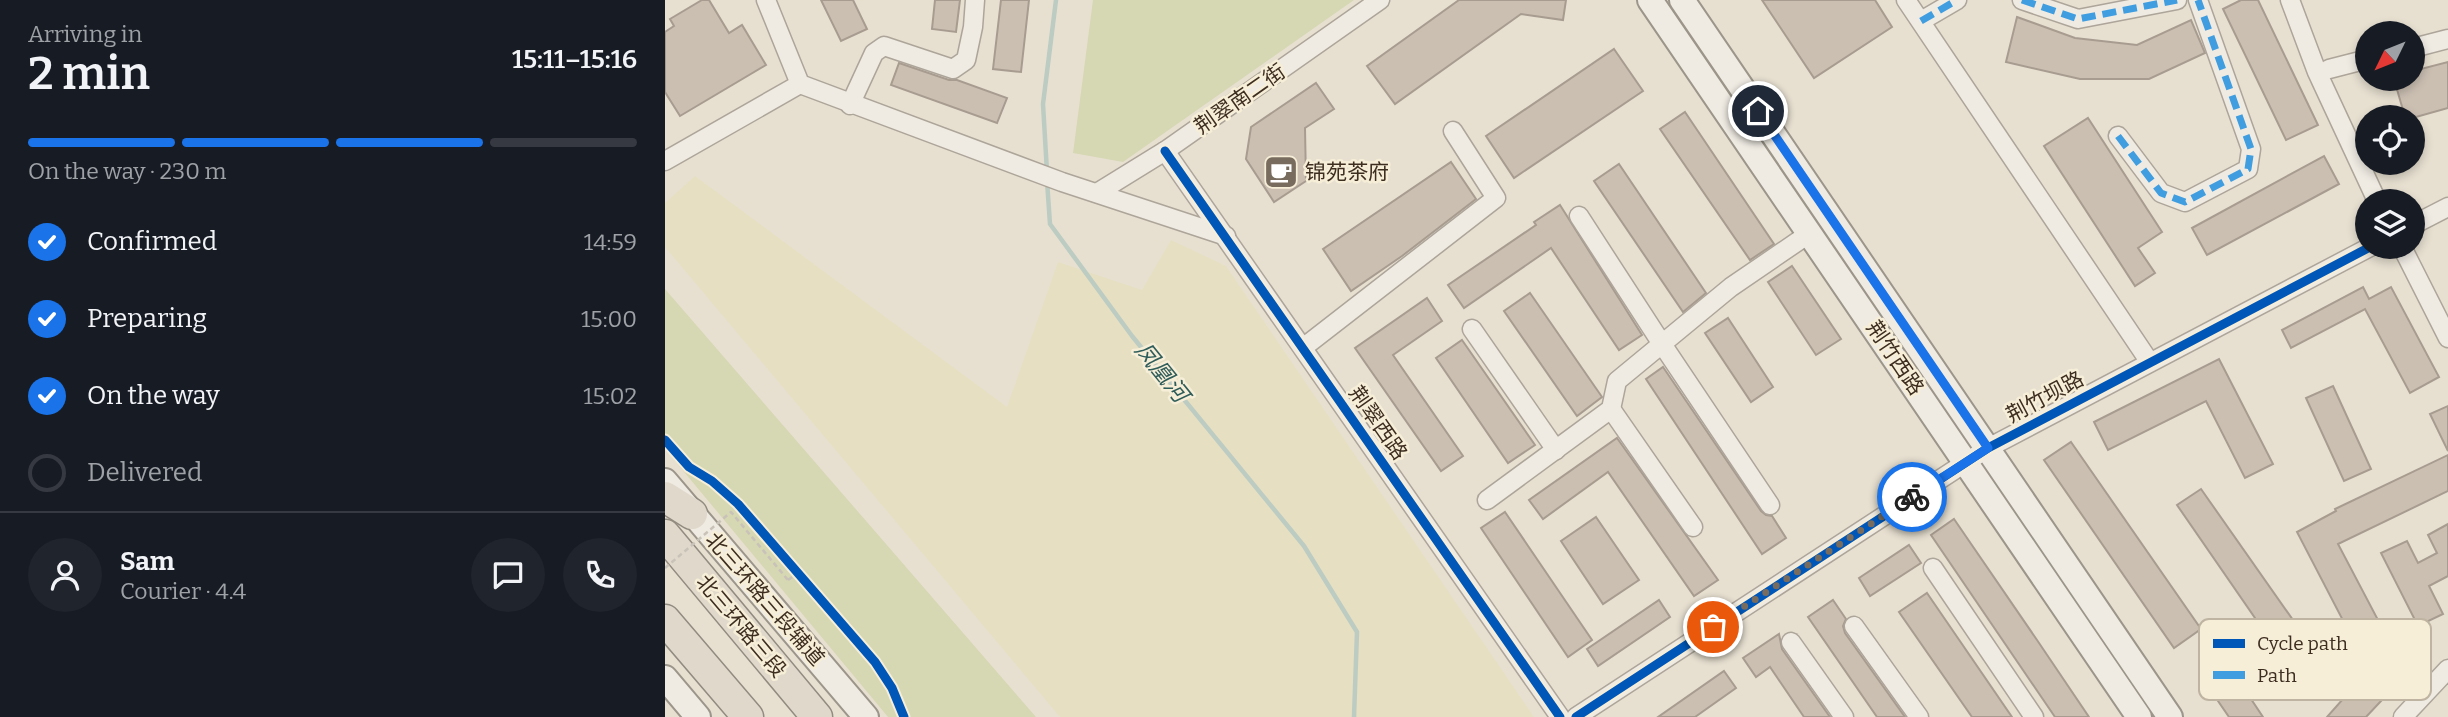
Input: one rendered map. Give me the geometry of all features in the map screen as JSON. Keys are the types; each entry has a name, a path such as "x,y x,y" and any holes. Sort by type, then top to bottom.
{"highway":[{"path":"665,497 692,514"},
{"name":"北三环路三段","path":"665,535 817,717"},
{"path":"665,620 748,717"}],"main road":[{"name":"荆竹西路","path":"1650,0 2139,717"},
{"name":"荆竹西路","path":"1682,0 2170,717"},
{"name":"北三环路三段辅道","path":"665,481 866,717"},
{"path":"665,678 698,717"}],"street":[{"path":"767,0 800,84 1062,183 1226,236"},
{"path":"850,105 874,53 884,46 953,69 966,60 975,0"},
{"name":"荆翠南二街","path":"1097,193 1165,151 1380,0"},
{"path":"1906,0 2149,361"},
{"path":"1921,21 1957,0"},
{"path":"2022,0 2078,19 2177,0"},
{"path":"2118,136 2161,193 2185,202 2248,169 2251,149 2198,0"},
{"path":"2290,0 2317,72 2371,189"},
{"path":"2302,0 2355,126"},
{"path":"2425,45 2448,39"},
{"path":"2329,69 2355,62"},
{"path":"665,160 800,84"},
{"path":"1304,347 1496,198 1453,131"},
{"name":"荆翠西路","path":"1165,151 1560,717"},
{"path":"2425,219 2448,207"},
{"path":"1579,216 1770,505"},
{"path":"1487,500 1611,409 1616,381 1731,287 1809,233"},
{"name":"荆竹坝路","path":"1576,717 1988,448 2355,255"},
{"path":"2408,259 2448,338"},
{"path":"1472,329 1556,450"},
{"path":"1611,409 1693,527"},
{"path":"1933,568 2034,717"},
{"path":"1854,626 1919,717"},
{"path":"1791,642 1845,717"},
{"path":"2431,690 2448,669"},
{"path":"2412,714 2423,700"}],"path":[{"path":"738,504 746,514"},
{"path":"665,568 731,512 788,580 797,573"},
{"path":"789,563 806,583"}],"shaded area":[{"path":"695,176 1007,407 1058,262 1142,290 1171,240 1226,266 1534,717 1060,717 665,247 665,203"}],"green space":[{"path":"1093,0 1354,0 1123,162 1073,153"},
{"path":"665,289 1036,717 888,717 665,449"}],"building":[{"path":"702,0 709,0 729,33 742,25 766,65 680,116 665,92 665,32 674,26 670,19"},
{"path":"821,0 853,0 867,29 841,41"},
{"path":"935,0 960,0 956,32 932,29"},
{"path":"1001,0 1029,0 1021,72 993,69"},
{"path":"1459,0 1566,0 1563,20 1521,14 1395,104 1367,66"},
{"path":"1762,0 1875,0 1892,27 1814,78"},
{"path":"2241,0 2258,0 2318,125 2286,140 2223,9"},
{"path":"2017,17 2075,38 2137,45 2191,20 2205,53 2149,79 2080,79 2006,62"},
{"path":"1614,49 1643,91 1514,178 1486,136"},
{"path":"2448,62 2448,108 2425,114 2425,105 2402,105 2397,91 2425,91 2425,68"},
{"path":"899,63 1007,98 997,123 891,85"},
{"path":"1316,83 1334,109 1305,128 1306,181 1274,202 1246,159 1251,127"},
{"path":"1685,112 1774,244 1750,260 1660,129"},
{"path":"2088,118 2162,232 2138,248 2155,273 2135,286 2044,146"},
{"path":"2324,156 2339,184 2207,255 2192,228"},
{"path":"1451,162 1476,199 1351,291 1323,249"},
{"path":"1619,164 1706,293 1683,312 1594,181"},
{"path":"1560,205 1642,335 1619,350 1551,248 1464,308 1448,285 1536,225 1534,222"},
{"path":"1792,266 1841,339 1816,355 1768,282"},
{"path":"2363,287 2369,299 2391,287 2439,377 2410,393 2365,309 2291,348 2282,330"},
{"path":"1530,293 1602,397 1577,416 1504,311"},
{"path":"1427,298 1442,321 1393,355 1463,456 1441,471 1355,348"},
{"path":"1728,318 1773,387 1751,402 1705,333"},
{"path":"1462,340 1535,445 1508,463 1436,358"},
{"path":"2219,359 2273,464 2245,478 2206,401 2108,450 2094,422"},
{"path":"1663,367 1761,511 1772,516 1786,538 1762,554 1646,379"},
{"path":"2333,386 2371,469 2344,481 2306,398"},
{"path":"2448,406 2448,451 2430,414"},
{"path":"1617,438 1718,580 1694,596 1608,472 1543,519 1529,500"},
{"path":"2071,442 2199,626 2199,630 2174,648 2044,460"},
{"path":"2448,455 2448,491 2338,544 2377,619 2342,619 2297,532 2336,511 2335,509"},
{"path":"2201,489 2292,619 2256,619 2177,505"},
{"path":"1505,512 1592,640 1568,657 1481,528"},
{"path":"1596,517 1639,580 1603,604 1561,541"},
{"path":"1954,519 2089,717 2055,717 1931,535"},
{"path":"2448,524 2448,576 2429,586 2443,614 2431,620 2414,619 2381,553 2407,541 2418,563 2437,553 2428,535"},
{"path":"1909,545 1921,563 1870,596 1859,578"},
{"path":"1927,593 2012,717 1972,717 1899,612"},
{"path":"1659,600 1670,617 1598,666 1587,649"},
{"path":"1833,600 1846,619 1843,626 1845,633 1905,717 1877,717 1808,617"},
{"path":"1779,634 1782,649 1830,717 1804,717 1770,667 1756,677 1743,658"},
{"path":"1724,671 1736,688 1695,717 1658,717"},
{"path":"2217,700 2252,700 2263,717 2229,717"},
{"path":"2342,700 2381,701 2366,717 2327,717"}],"waterway":[{"name":"凤凰河","path":"1047,172 1043,104 1056,0"},
{"name":"凤凰河","path":"1047,181 1050,224 1132,336 1304,546 1357,632 1354,717"}],"marked path":[{"path":"1921,21 1957,0"},
{"path":"2022,0 2078,19 2177,0"},
{"path":"2118,136 2161,193 2185,202 2248,169 2251,149 2198,0"}],"cycle path":[{"path":"1165,151 1560,717"},
{"path":"1576,717 1988,448 2355,255"},
{"path":"665,440 689,467 712,481 738,504 875,662 892,688 904,717"}],"way so far":[{"path":"1713,627 1912,497"}],"place":[{"name":"锦苑茶府","path":"1281,172"}],"route":[{"path":"1758,111 1988,448 1912,497"}]}
